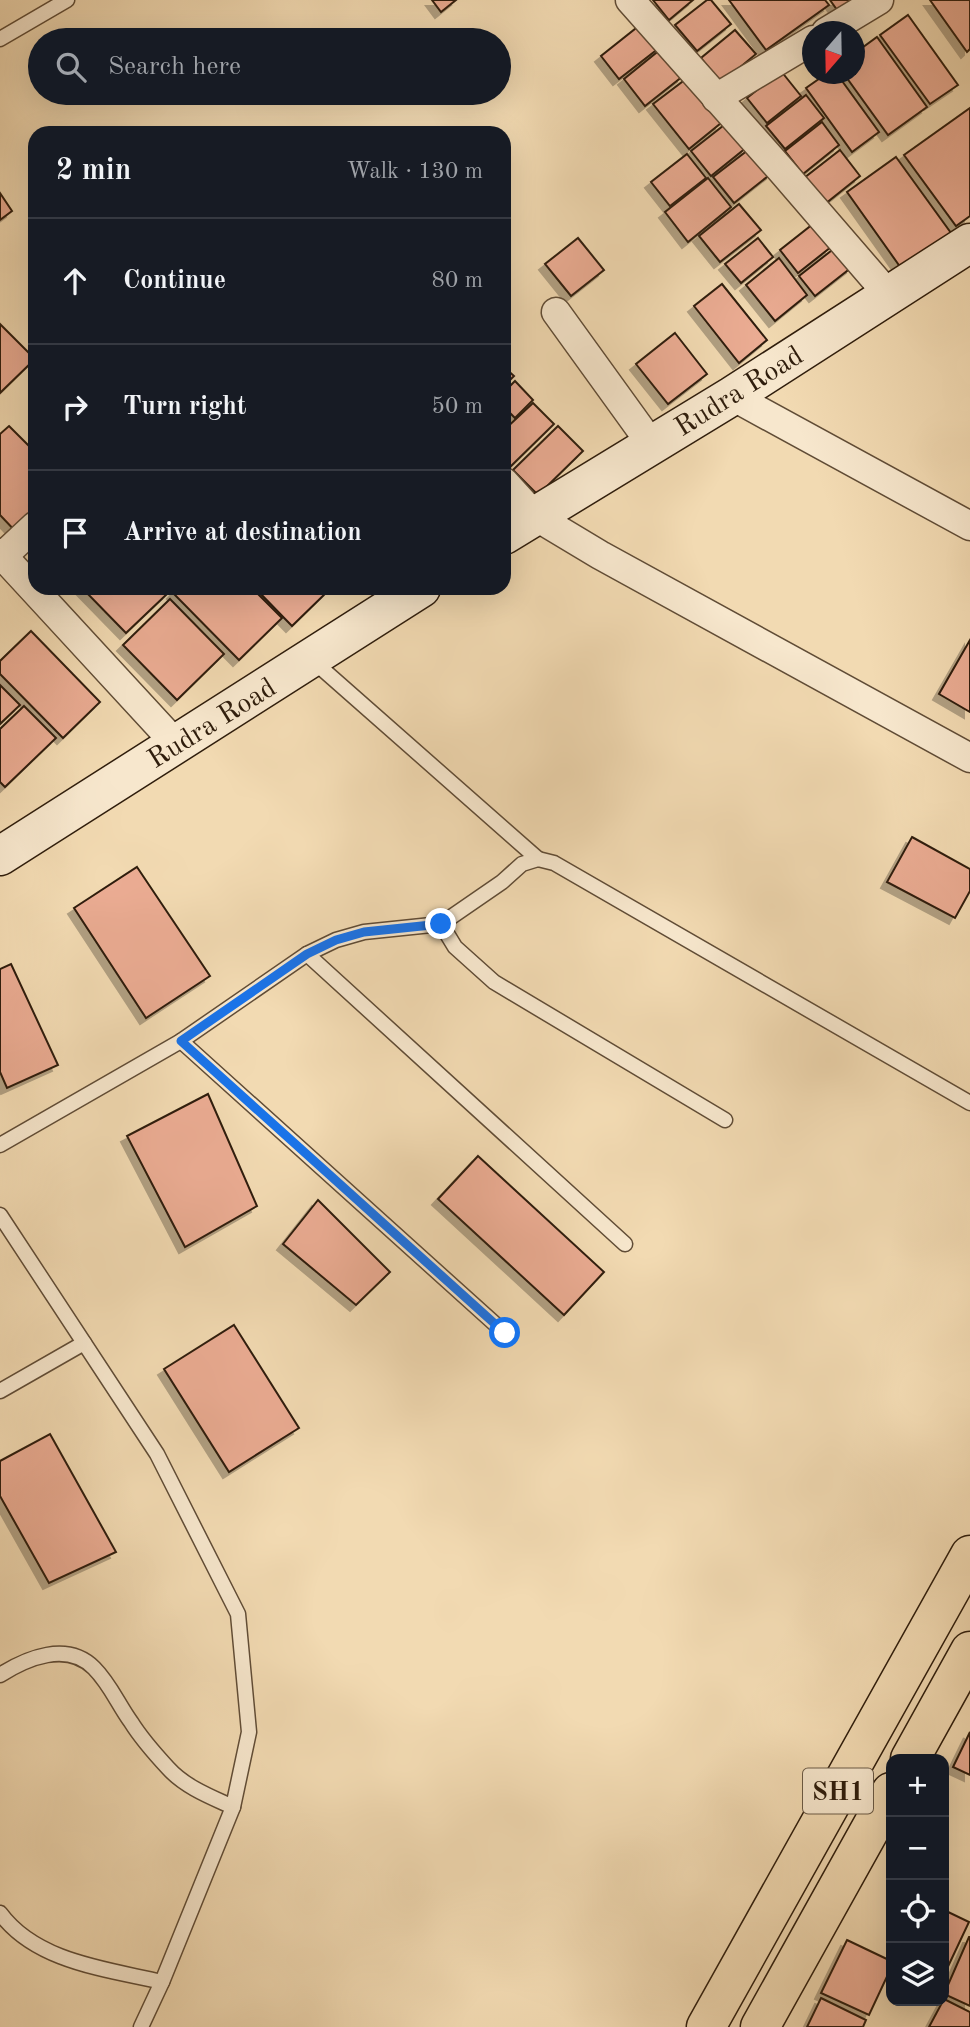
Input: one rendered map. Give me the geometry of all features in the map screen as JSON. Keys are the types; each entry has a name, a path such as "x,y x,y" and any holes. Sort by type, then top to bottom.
{"main road":[{"name":"Rudra Road","path":"519,525 732,396 970,243"},
{"name":"Rudra Road","path":"0,856 410,595"},
{"name":"SH1","path":"706,2027 970,1555"},
{"name":"SH1","path":"912,1754 970,1651"},
{"name":"SH1","path":"760,2027 886,1801"}],"street":[{"path":"630,0 888,294"},
{"path":"845,21 879,0"},
{"path":"716,98 802,47"},
{"path":"556,313 652,445"},
{"path":"732,396 970,526"},
{"path":"511,502 519,525 600,555 970,758"},
{"path":"28,532 1,555 28,584"},
{"path":"38,595 176,744"}],"lane":[{"path":"0,39 67,0"},
{"path":"310,659 538,859 554,863 970,1103"},
{"path":"0,1145 181,1041 307,954 336,940 364,932 441,924 502,882 522,863 538,859"},
{"path":"441,924 455,947 494,982 725,1120"},
{"path":"307,954 625,1244"},
{"path":"181,1041 505,1333"},
{"path":"0,1215 157,1454 238,1614 249,1732 233,1807 141,2027"},
{"path":"0,1391 84,1343"},
{"path":"0,1675 16,1665 47,1653 75,1656 93,1666 131,1723 170,1771 199,1791 233,1807"},
{"path":"0,1913 27,1941 45,1950 78,1962 162,1982"}],"building":[{"path":"432,0 456,0 441,12"},
{"path":"653,0 693,0 669,20"},
{"path":"707,0 711,0 731,24 697,51 675,25"},
{"path":"729,0 825,0 829,5 807,21 802,21 802,24 766,50"},
{"path":"830,0 860,0 840,14"},
{"path":"930,0 970,0 970,49 967,52"},
{"path":"908,15 958,85 930,104 880,35"},
{"path":"640,25 659,48 619,79 601,56"},
{"path":"735,30 756,54 721,83 701,58"},
{"path":"877,37 927,107 888,135 851,84 865,84 865,46"},
{"path":"661,49 683,76 645,106 624,79"},
{"path":"781,71 801,96 767,123 747,98"},
{"path":"686,79 721,123 689,149 653,104"},
{"path":"812,84 844,84 879,132 852,152 806,88"},
{"path":"806,95 824,118 785,149 766,126"},
{"path":"970,108 970,216 956,226 904,155"},
{"path":"728,122 747,147 711,176 691,151"},
{"path":"822,122 839,145 803,174 785,151"},
{"path":"752,147 772,173 734,203 713,177"},
{"path":"840,150 860,176 825,204 804,178"},
{"path":"687,154 706,178 670,206 651,182"},
{"path":"896,157 951,233 901,268 847,192"},
{"path":"708,178 731,207 688,242 665,212"},
{"path":"0,193 12,211 0,220"},
{"path":"739,204 761,230 720,262 699,236"},
{"path":"813,224 831,247 798,273 780,250"},
{"path":"578,238 604,270 571,296 545,264"},
{"path":"758,238 773,257 741,283 725,264"},
{"path":"836,247 852,267 815,296 799,276"},
{"path":"779,258 807,295 775,321 746,285"},
{"path":"722,284 767,340 739,363 694,306"},
{"path":"0,324 28,352 28,366 0,393"},
{"path":"675,333 707,374 668,404 636,364"},
{"path":"515,381 533,400 515,418 511,414 511,385"},
{"path":"533,403 554,424 511,466 511,423"},
{"path":"9,426 28,445 28,527 19,535 0,515 0,434"},
{"path":"558,426 583,451 538,495 513,470"},
{"path":"89,595 166,595 126,633"},
{"path":"175,595 259,595 282,618 239,660"},
{"path":"262,595 324,595 292,626"},
{"path":"170,599 224,654 177,700 123,645"},
{"path":"31,631 100,702 63,738 0,674 0,661"},
{"path":"970,640 970,712 939,694"},
{"path":"0,685 20,705 0,724"},
{"path":"24,706 56,738 5,787 0,782 0,729"},
{"path":"912,837 970,869 970,891 955,918 887,882"},
{"path":"137,867 210,976 146,1018 74,908"},
{"path":"11,964 58,1065 7,1088 0,1072 0,969"},
{"path":"208,1094 257,1206 185,1247 127,1136"},
{"path":"478,1156 604,1272 564,1315 438,1199"},
{"path":"318,1200 390,1272 356,1305 283,1244"},
{"path":"234,1325 299,1428 229,1472 164,1369"},
{"path":"50,1434 116,1552 49,1583 0,1496 0,1461"},
{"path":"970,1732 970,1775 953,1767"},
{"path":"949,1912 969,1922 949,1964"},
{"path":"970,1937 970,2006 949,1996 949,1983"},
{"path":"847,1940 886,1959 886,1979 869,2015 821,1993"},
{"path":"821,1998 866,2020 863,2027 807,2027"},
{"path":"949,2002 970,2012 970,2027 929,2027 940,2006 949,2006"}],"route":[{"path":"441,924 364,932 336,940 307,954 181,1041 505,1333"}]}
